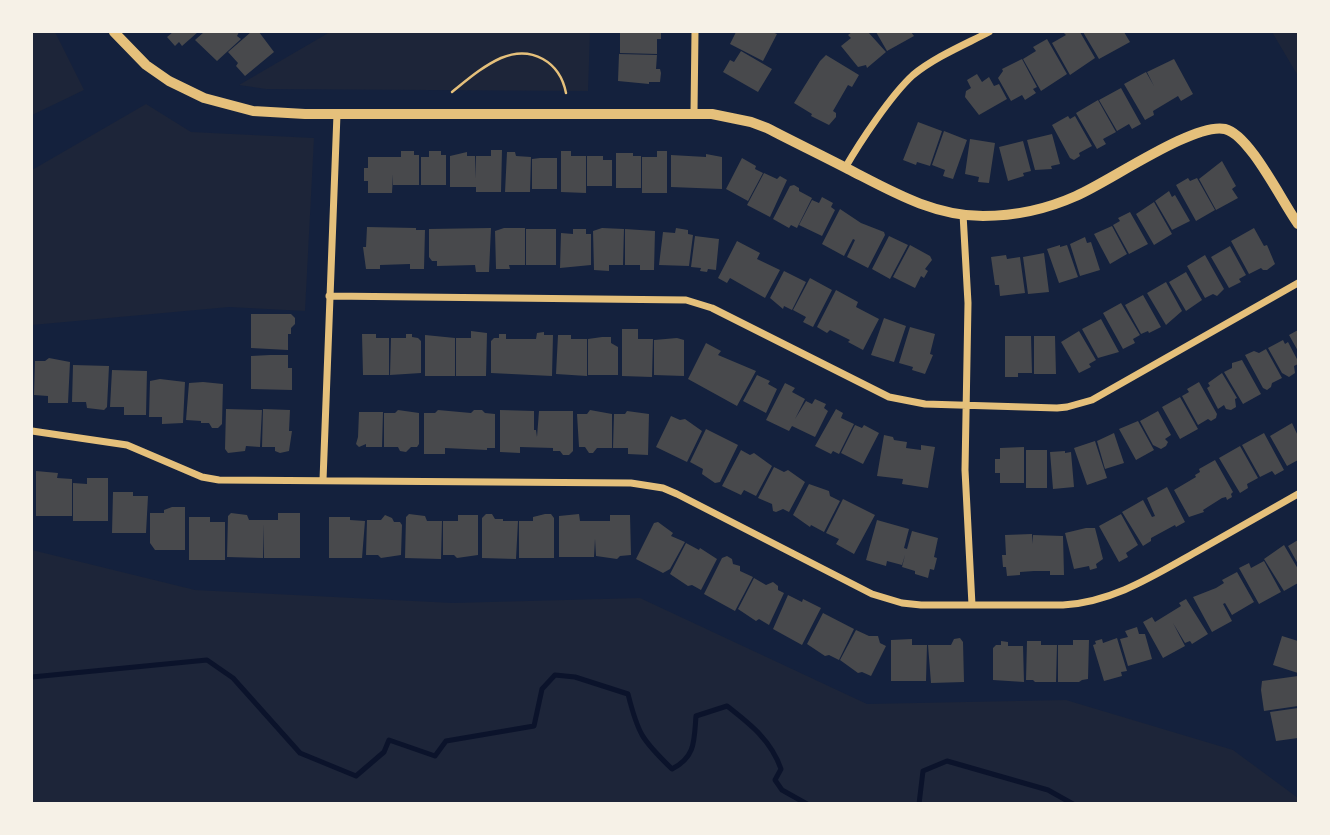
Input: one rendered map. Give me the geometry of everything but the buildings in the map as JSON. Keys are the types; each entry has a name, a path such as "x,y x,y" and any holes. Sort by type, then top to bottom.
{"street":[{"path":"114,32 146,65 169,81 204,98 253,111 337,114 694,112 751,122 897,195 928,207 982,216 1002,215 1056,204 1100,185 1194,133 1220,128 1235,133 1250,149 1298,224"},
{"path":"694,112 695,32"},
{"path":"845,168 860,143 911,78 922,68 989,32"},
{"path":"323,480 337,114"},
{"path":"963,214 968,303 965,470 972,605"},
{"path":"329,296 686,300 712,307 889,397 925,404 1057,408 1092,400 1298,283"},
{"path":"32,431 127,445 202,477 219,480 649,485 677,494 885,599 921,605 1063,605 1102,600 1151,577 1298,494"}],"path":[{"path":"452,92 504,57 530,54 541,56 551,63 559,74 566,93"}],"shaded area":[{"path":"32,32 55,32 84,90 32,115"},
{"path":"330,32 590,32 588,91 266,89 239,85"},
{"path":"1272,32 1298,32 1298,76"},
{"path":"146,104 191,132 314,138 305,311 229,307 32,325 32,170"},
{"path":"32,550 195,590 453,603 640,598 867,704 1066,700 1233,750 1298,798 1298,803 32,803"}],"waterway":[{"path":"32,677 207,660 233,678 300,753 356,776 384,752 389,740 435,756 446,741 534,726 542,689 555,675 575,677 628,694 642,736 672,769 690,753 696,716 727,706 752,726 772,749 781,769 775,780 782,790 807,804"},
{"path":"919,804 923,771 947,761 1048,790 1073,804"}]}
